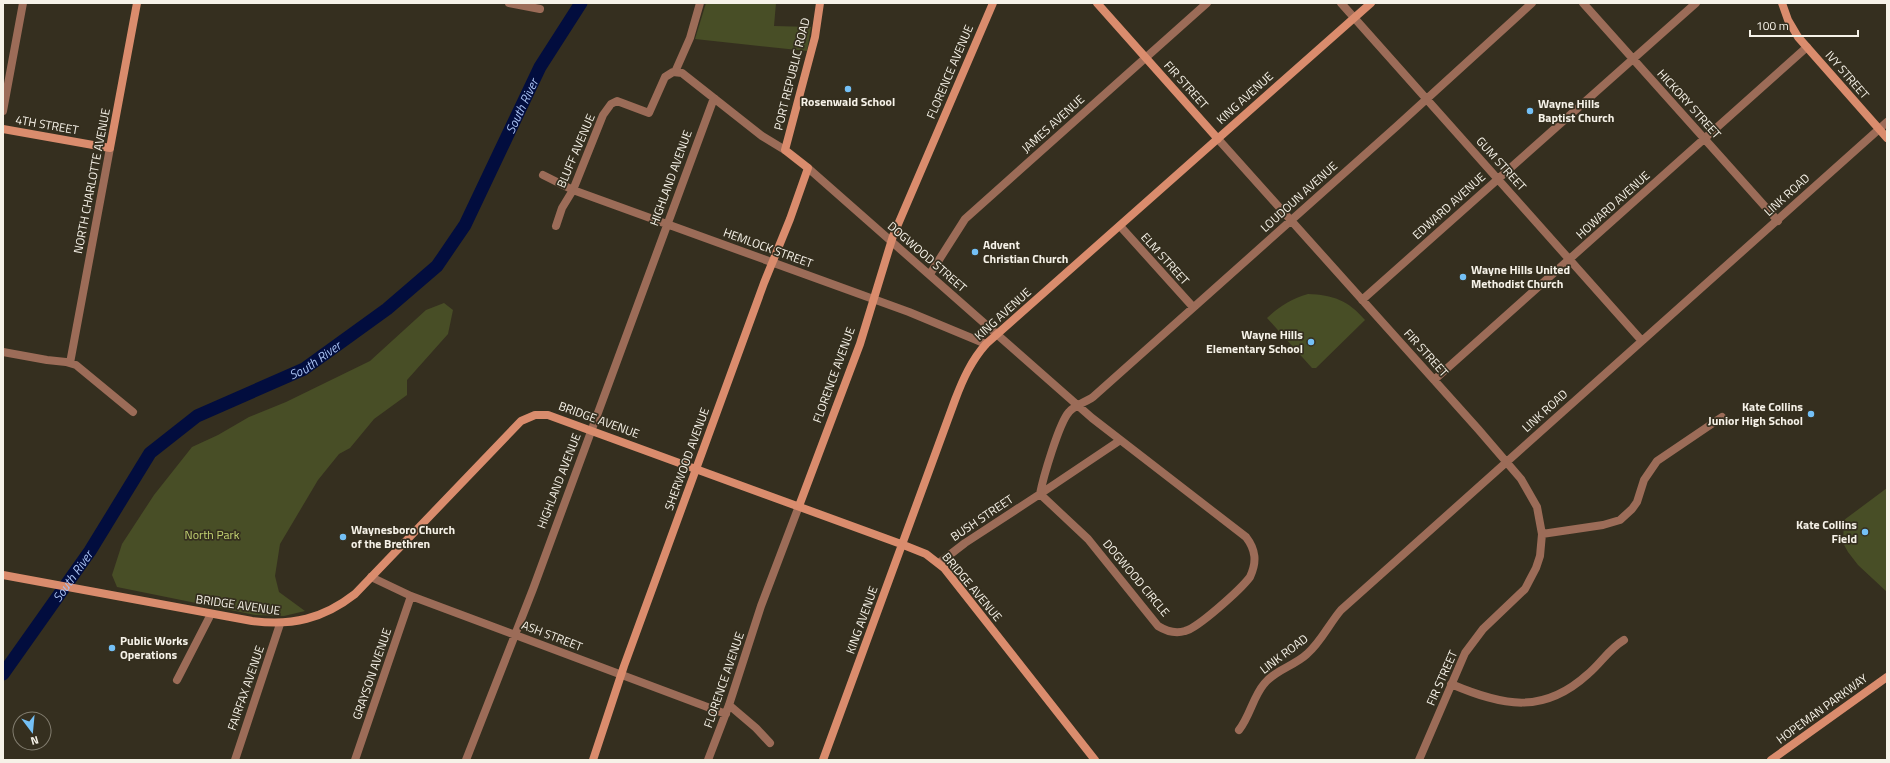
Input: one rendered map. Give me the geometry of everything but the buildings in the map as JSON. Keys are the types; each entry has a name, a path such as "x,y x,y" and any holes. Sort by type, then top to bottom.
{"street":[{"path":"3,111 23,3"},
{"name":"NORTH CHARLOTTE AVENUE","path":"70,363 137,3"},
{"path":"509,3 540,9"},
{"path":"675,72 690,38 700,3"},
{"name":"PORT REPUBLIC ROAD","path":"786,150 815,37 820,3"},
{"name":"FLORENCE AVENUE","path":"708,760 726,714 761,606 860,344 901,216 993,3"},
{"name":"FIR STREET","path":"1097,3 1521,479 1535,502 1542,534 1540,556 1531,580 1516,599 1490,622 1473,642 1460,664 1419,760"},
{"name":"JAMES AVENUE","path":"930,274 965,218 1207,3"},
{"name":"GUM STREET","path":"1341,3 1642,341"},
{"name":"KING AVENUE","path":"823,760 901,544 965,374 976,355 996,335 1370,3"},
{"name":"LOUDOUN AVENUE","path":"1078,406 1093,397 1532,3"},
{"name":"HICKORY STREET","path":"1583,3 1778,220"},
{"name":"EDWARD AVENUE","path":"1362,300 1696,3"},
{"name":"IVY STREET","path":"1782,3 1792,29 1887,138"},
{"name":"HOWARD AVENUE","path":"1434,380 1807,47"},
{"name":"DOGWOOD STREET","path":"675,72 682,73 762,136 786,150 808,168 930,274 996,335 1119,441"},
{"name":"BLUFF AVENUE","path":"556,226 562,208 573,190 604,115 611,104 617,101 650,113 665,76 675,72"},
{"name":"HIGHLAND AVENUE","path":"466,760 592,429 714,98"},
{"name":"LINK ROAD","path":"1239,730 1249,716 1258,692 1269,678 1300,659 1314,648 1341,610 1887,122"},
{"name":"4TH STREET","path":"3,129 110,148"},
{"name":"SHERWOOD AVENUE","path":"593,760 622,674 808,168"},
{"name":"HEMLOCK STREET","path":"543,175 573,190 909,312 986,344"},
{"name":"ELM STREET","path":"1120,226 1193,307"},
{"path":"3,352 70,363 85,371 133,412"},
{"path":"1040,494 1043,479 1064,420 1070,411 1078,406"},
{"name":"BRIDGE AVENUE","path":"3,575 82,591 252,621 280,624 305,620 332,610 355,594 521,421 534,415 548,415 592,429 926,554 939,563 1094,760"},
{"path":"1542,534 1603,525 1620,520 1637,502 1644,480 1657,460 1722,417"},
{"name":"DOGWOOD CIRCLE","path":"1040,494 1088,539 1158,626 1171,632 1179,632 1193,628 1246,582 1254,569 1254,550 1246,537 1119,441"},
{"name":"BUSH STREET","path":"939,563 966,543 1119,441"},
{"name":"ASH STREET","path":"371,577 411,596 726,714"},
{"name":"GRAYSON AVENUE","path":"355,760 411,596"},
{"path":"177,680 211,614"},
{"name":"FAIRFAX AVENUE","path":"235,760 280,624"},
{"path":"1451,684 1489,699 1502,702 1514,703 1542,700 1557,695 1580,681 1613,648 1624,640"},
{"name":"HOPEMAN PARKWAY","path":"1771,760 1887,677"},
{"path":"729,705 756,728 770,743"}],"green space":[{"path":"706,3 776,3 774,26 811,27 807,51 695,39"},
{"path":"1308,294 1333,297 1340,300 1359,313 1365,320 1316,368 1312,368 1267,318 1286,303"},
{"name":"North Park","path":"444,303 453,310 448,334 407,380 407,395 374,419 350,448 339,454 318,480 280,544 275,576 279,592 305,611 284,616 255,615 117,587 112,575 122,544 154,495 192,447 218,435 249,417 286,402 370,361 426,310"},
{"name":"Kate Collins Field","path":"1887,488 1887,592 1858,565 1843,543 1844,520"}],"waterway":[{"name":"South River","path":"3,674 90,551 150,453 197,416 304,369 387,309 437,266 465,225 540,67 581,3"}],"place":[{"name":"Rosenwald School","path":"848,89"},
{"name":"Wayne Hills Baptist Church","path":"1530,111"},
{"name":"Advent Christian Church","path":"975,252"},
{"name":"Wayne Hills United Methodist Church","path":"1463,277"},
{"name":"Wayne Hills Elementary School","path":"1311,342"},
{"name":"Kate Collins Junior High School","path":"1811,414"},
{"name":"Kate Collins Field","path":"1865,532"},
{"name":"Waynesboro Church of the Brethren","path":"343,537"},
{"name":"Public Works Operations","path":"112,648"}]}
